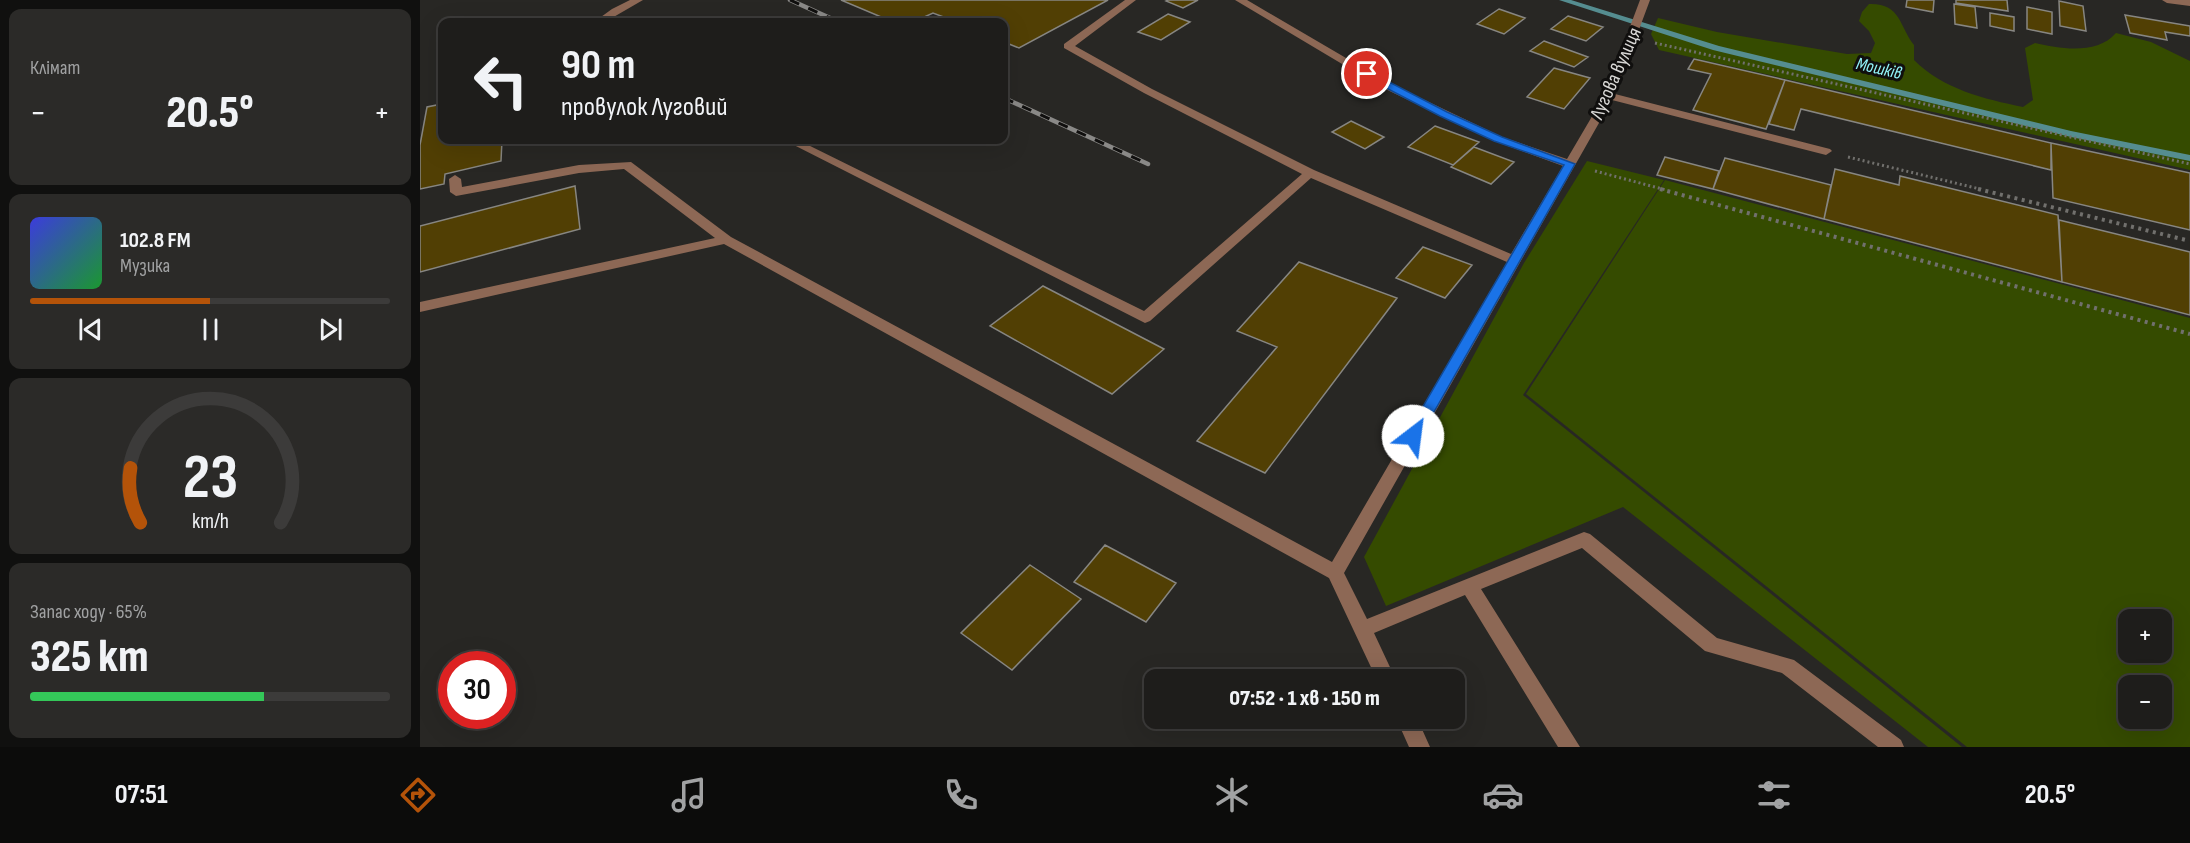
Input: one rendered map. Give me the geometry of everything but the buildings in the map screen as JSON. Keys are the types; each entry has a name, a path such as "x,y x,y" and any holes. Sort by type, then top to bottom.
{"street":[{"path":"605,18 638,0"},
{"path":"1131,0 1068,46 1148,92 1310,173 1514,260"},
{"path":"1240,0 1383,84 1498,139 1570,164"},
{"name":"Лугова вулиця","path":"1335,573 1609,96 1646,0"},
{"path":"2167,0 2190,3"},
{"path":"1609,96 1826,151"},
{"path":"798,144 1145,318 1310,173"},
{"path":"455,180 456,192 579,169 627,165 726,240 1335,573 1382,669"},
{"path":"420,307 726,240"},
{"path":"1362,629 1584,539 1712,645 1787,666 1894,747"},
{"path":"1469,586 1570,747"},
{"path":"1411,729 1420,747"}],"path":[{"path":"1632,36 2190,164"},
{"path":"1826,151 2186,240"},
{"path":"1570,164 2190,334"}],"green space":[{"path":"1869,4 1887,7 1898,17 1914,45 1914,60 1925,70 1951,86 2023,107 2033,100 2025,48 2035,43 2067,48 2089,47 2099,45 2116,33 2151,42 2190,61 2190,170 1659,50 1651,34 1658,18 1717,32 1847,54 1871,53 1875,43 1869,31 1859,21 1862,12"},
{"path":"1587,161 1664,180 1523,395 1962,747 1928,747 1623,507 1386,606 1364,557 1524,263"},
{"path":"1665,180 2190,318 2190,747 1967,747 1526,394"}],"waterway":[{"name":"Мошків","path":"1563,0 1716,48 2071,134 2190,158"}],"railway":[{"path":"790,0 830,18"},
{"path":"1008,100 1148,164"}],"route":[{"path":"1367,74 1443,114 1498,139 1570,164 1413,436"}]}
